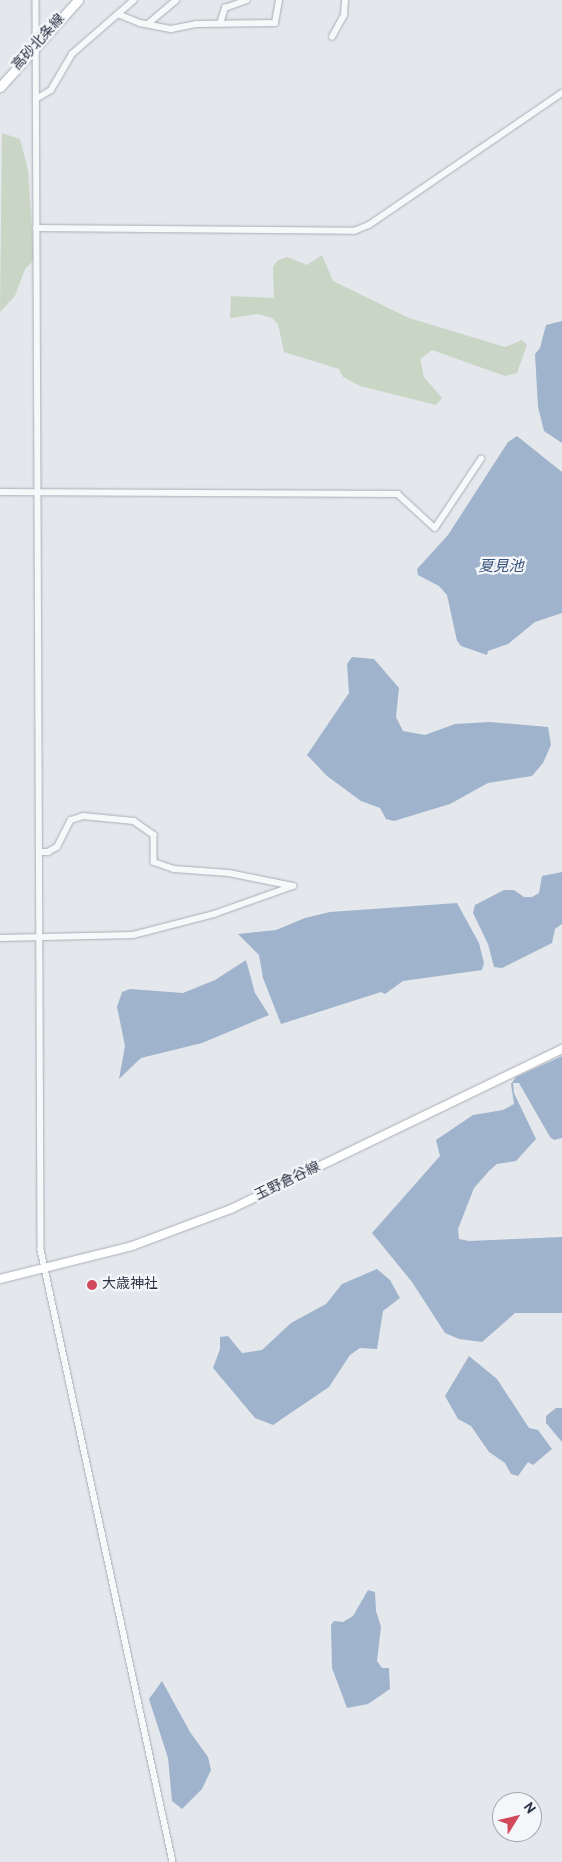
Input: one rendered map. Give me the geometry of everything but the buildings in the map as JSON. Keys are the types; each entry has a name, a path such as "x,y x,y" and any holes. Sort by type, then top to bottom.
{"main road":[{"name":"高砂北条線","path":"0,87 78,0"},
{"name":"玉野倉谷線","path":"0,1279 132,1246 231,1209 562,1048"}],"street":[{"path":"36,0 40,1220 44,1269 173,1862"},
{"path":"36,99 51,90 66,61 134,0"},
{"path":"149,23 176,0"},
{"path":"220,24 225,8 248,0"},
{"path":"118,14 140,23 149,23 171,29 196,24 276,24 279,0"},
{"path":"332,37 344,15 345,0"},
{"path":"36,228 354,231 369,225 562,93"},
{"path":"0,492 38,494 398,494 435,528 481,459"},
{"path":"0,938 133,935 214,914 293,886 229,873 174,869 154,862 154,835 134,821 83,816 71,820 57,846 48,852 39,852"}],"green space":[{"path":"2,133 20,139 28,170 34,260 25,269 15,296 0,312"},
{"path":"322,255 333,281 409,318 505,347 522,340 527,345 517,373 505,376 432,350 420,359 424,377 442,398 436,405 360,386 343,377 339,369 284,352 278,324 272,318 258,314 230,318 231,296 274,298 273,267 277,261 287,257 307,265"}],"water":[{"path":"562,321 562,443 544,431 538,407 535,354 540,348 546,325"},
{"name":"夏見池","path":"517,436 562,472 562,613 535,622 508,644 488,651 487,655 461,646 457,641 447,595 439,586 418,575 417,569 448,535 508,442"},
{"path":"352,657 374,659 399,688 396,717 403,731 425,735 455,724 490,722 548,727 551,745 543,763 532,776 488,783 450,804 394,821 386,819 380,808 361,801 327,776 307,755 349,693 347,664"},
{"path":"562,872 562,924 555,929 552,943 502,968 494,967 488,944 473,913 475,905 504,890 514,890 524,897 532,897 539,893 542,876"},
{"path":"457,903 479,943 484,963 482,970 403,981 385,994 381,992 281,1024 263,978 259,955 238,934 276,930 305,918 330,912"},
{"path":"246,960 255,993 269,1015 202,1043 141,1058 119,1079 125,1046 117,1007 122,992 130,989 183,993 215,980"},
{"path":"562,1056 562,1138 554,1140 550,1137 519,1083 513,1083 514,1093 536,1139 516,1161 497,1164 474,1188 458,1229 459,1239 469,1241 562,1237 562,1313 515,1313 482,1342 459,1339 445,1333 412,1282 372,1233 440,1156 436,1140 473,1115 503,1110 514,1104 511,1084 516,1077"},
{"path":"377,1269 390,1280 400,1298 383,1311 377,1349 360,1348 350,1355 329,1387 273,1425 255,1418 213,1368 220,1349 220,1337 228,1336 242,1353 262,1350 291,1323 326,1304 342,1284"},
{"path":"469,1356 497,1379 529,1428 538,1430 552,1449 533,1465 528,1462 518,1476 511,1474 505,1463 489,1452 471,1426 458,1419 445,1396"},
{"path":"556,1408 562,1408 562,1442 546,1423 546,1416"},
{"path":"368,1590 375,1592 376,1611 381,1627 377,1661 382,1668 389,1668 390,1689 368,1704 347,1708 332,1668 331,1625 334,1621 343,1622 353,1616"},
{"path":"162,1681 190,1732 208,1757 211,1770 202,1789 182,1809 172,1801 168,1758 149,1699"}],"place":[{"name":"大歳神社","path":"92,1285"}]}
